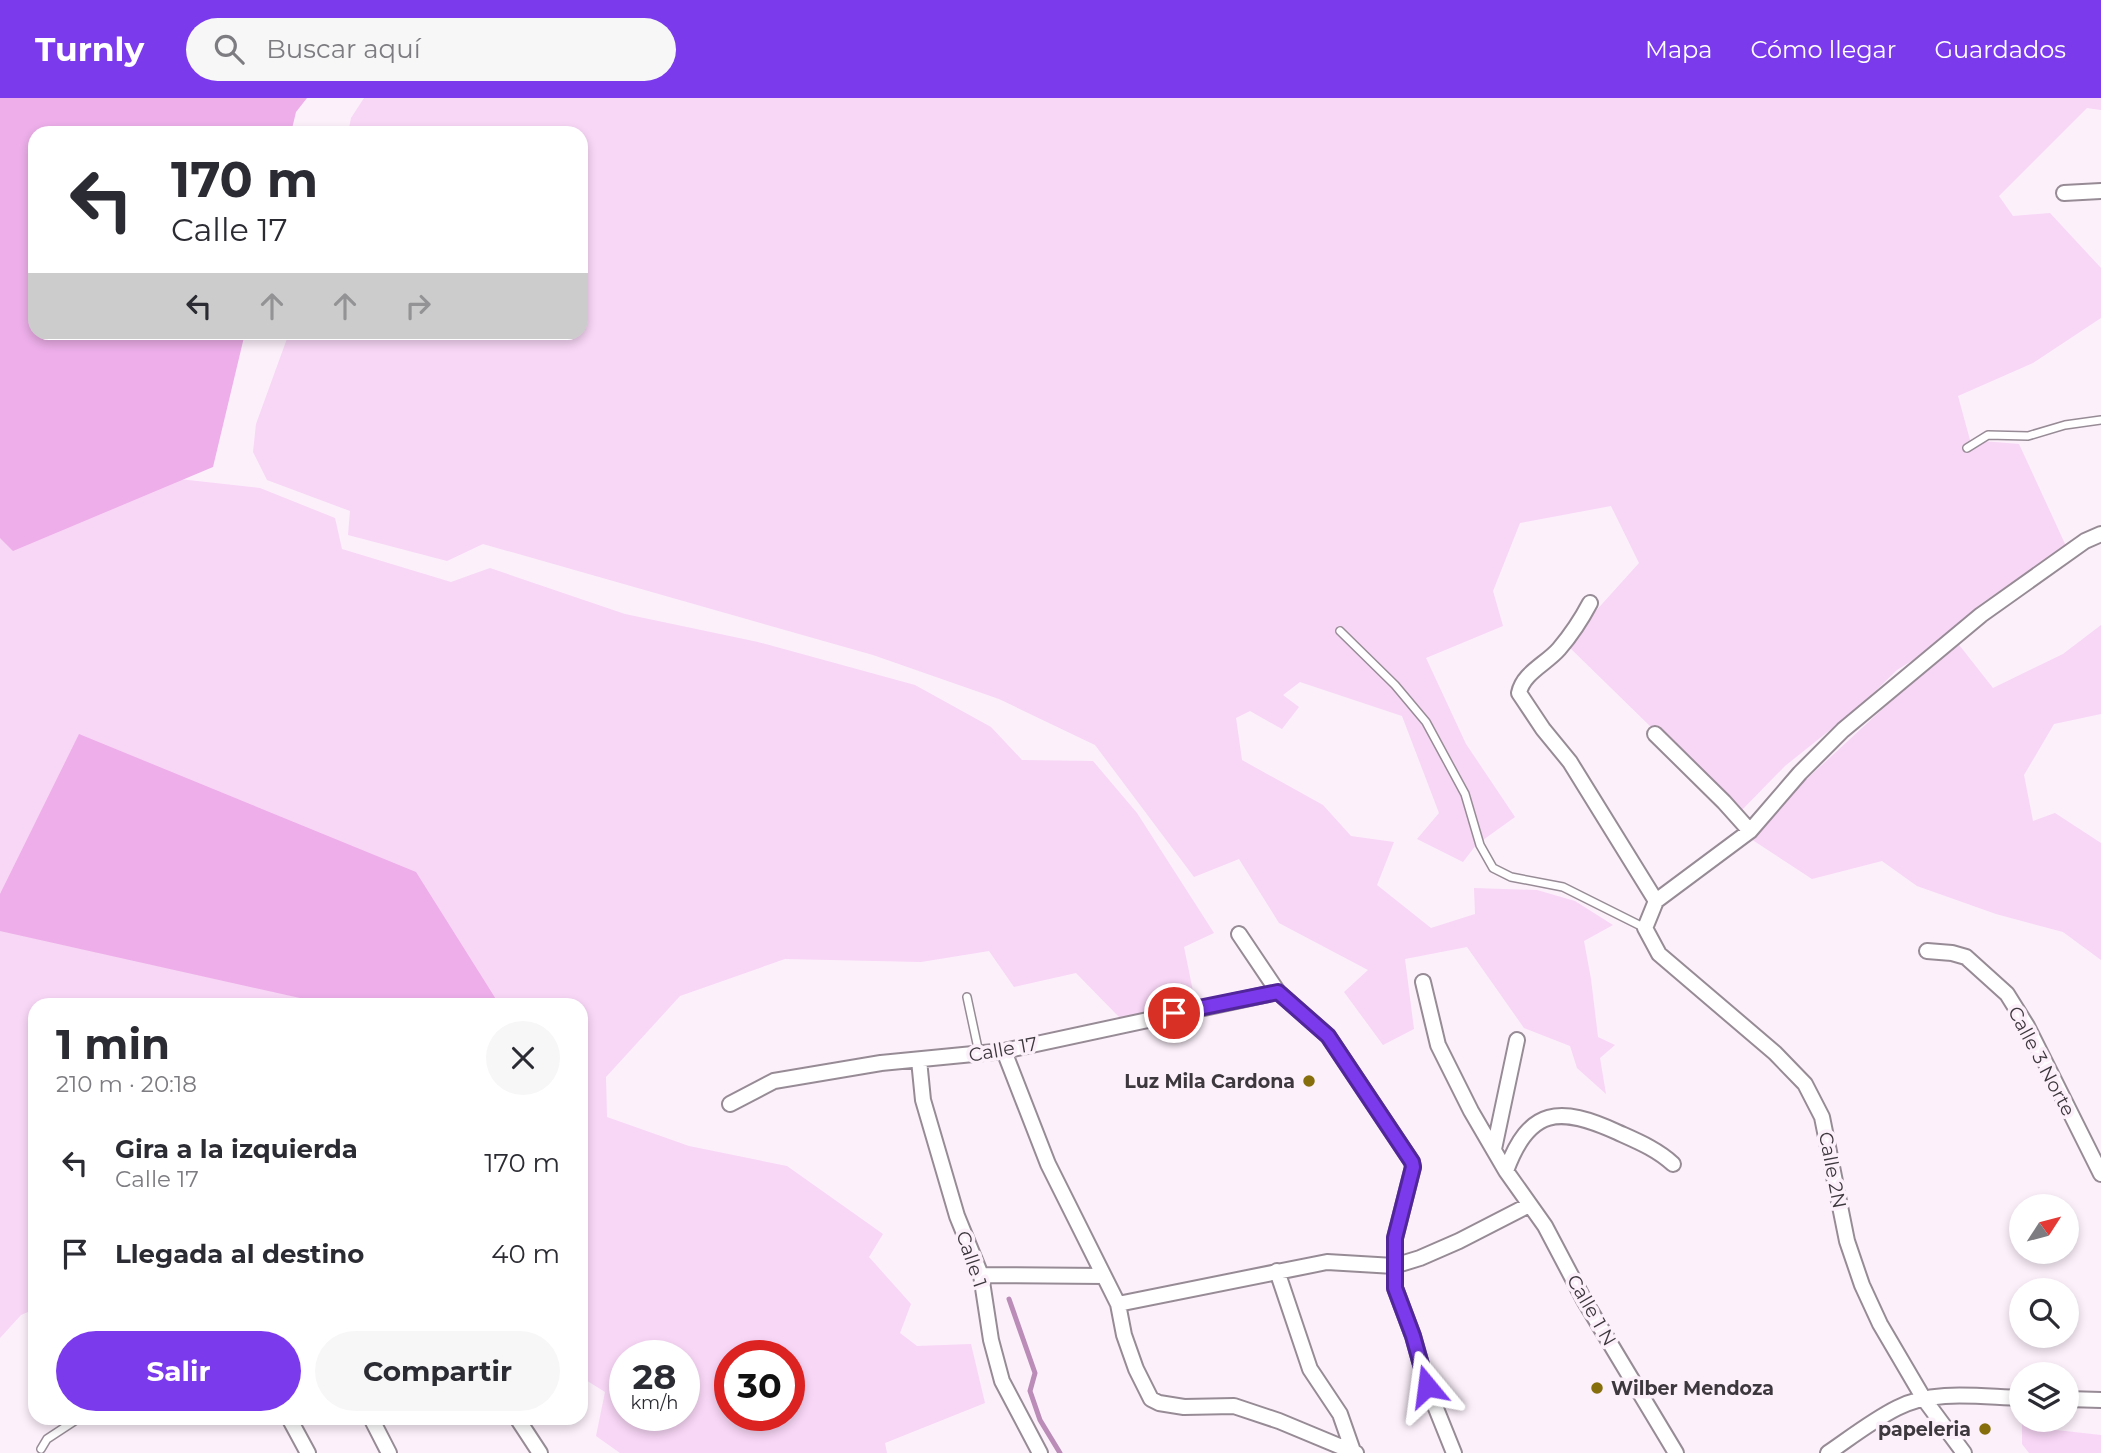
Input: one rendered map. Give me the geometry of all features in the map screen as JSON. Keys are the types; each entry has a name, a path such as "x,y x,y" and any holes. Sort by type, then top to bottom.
{"street":[{"path":"2064,193 2101,191"},
{"path":"1645,928 1656,901 1750,831 1800,773 1843,730 1981,615 2070,551 2101,534"},
{"path":"1590,603 1561,647 1528,676 1519,693 1570,762 1656,901"},
{"path":"1655,734 1750,831"},
{"name":"Calle 2N","path":"1645,928 1659,954 1775,1053 1805,1084 1822,1117 1847,1241 1862,1285 1880,1324 1924,1399 1964,1453"},
{"path":"1239,934 1278,992 1328,1036 1412,1162 1395,1238 1395,1288 1413,1336 1427,1386 1454,1453"},
{"name":"Calle 3 Norte","path":"1927,951 1966,957 2007,994 2027,1026 2101,1174"},
{"name":"Calle 1 N","path":"1423,982 1438,1045 1506,1171 1545,1226 1584,1300 1676,1453"},
{"name":"Calle 17","path":"730,1104 774,1081 881,1063 1004,1051 1278,992"},
{"path":"1494,1149 1517,1040"},
{"path":"1004,1051 1048,1164 1118,1304 1124,1335 1136,1369 1151,1399 1159,1404 1184,1407 1234,1406 1279,1421 1354,1452"},
{"name":"Calle 1","path":"919,1060 926,1113 957,1216 981,1275 991,1340 1002,1381 1040,1453"},
{"path":"1506,1171 1518,1144 1534,1125 1545,1118 1562,1115 1579,1116 1606,1127 1660,1153 1673,1164"},
{"path":"1118,1304 1327,1262 1394,1266 1459,1241 1529,1205"},
{"path":"1277,1271 1310,1369 1340,1414 1354,1452"},
{"path":"981,1275 1104,1276"},
{"path":"1828,1453 1898,1407 1924,1399 1949,1396 2009,1398"},
{"path":"2079,1400 2101,1401"},
{"path":"293,1425 309,1453"},
{"path":"375,1425 389,1453"},
{"path":"522,1425 540,1453"}],"lane":[{"path":"1967,448 1988,435 2028,436 2065,425 2101,420"},
{"path":"1340,631 1395,685 1426,722 1465,794 1480,845 1493,868 1511,877 1563,887 1645,928"},
{"path":"967,997 979,1054"},
{"path":"41,1449 47,1439 68,1425"}],"shaded area":[{"path":"0,98 307,98 296,112 293,126 28,126 28,340 243,340 213,467 13,551 0,538"},
{"path":"364,98 2101,98 2101,110 2087,108 1999,196 2013,216 2050,213 2101,268 2101,318 2033,363 1958,396 1970,440 2019,444 2066,546 1982,603 1953,635 1897,670 1860,706 1785,766 1739,813 1566,644 1639,563 1611,506 1520,523 1493,591 1503,626 1426,658 1466,744 1515,817 1476,845 1463,862 1417,839 1439,813 1402,716 1300,682 1283,695 1299,707 1282,729 1250,711 1236,718 1242,760 1323,805 1351,836 1394,842 1377,885 1431,928 1475,914 1474,888 1537,890 1575,901 1613,925 1584,941 1598,1037 1615,1045 1600,1058 1606,1094 1577,1068 1570,1046 1524,1028 1467,947 1405,959 1414,1029 1383,1045 1344,992 1368,970 1279,923 1239,859 1194,877 1095,745 999,699 873,655 483,544 447,561 348,535 350,511 267,480 253,452 256,424 286,340 588,340 588,126 349,126 351,118"},
{"path":"0,473 152,476 260,488 335,518 342,549 451,582 490,568 625,614 758,642 915,685 991,727 1022,760 1093,761 1137,813 1214,933 1184,947 1195,1001 1120,1018 1076,973 1014,987 989,951 921,962 785,959 680,996 606,1077 607,1117 689,1146 787,1166 883,1234 869,1257 911,1304 900,1333 917,1346 971,1344 985,1403 885,1443 887,1453 620,1453 596,1436 605,1392 588,1381 588,998 28,998 28,1312 21,1315 0,1338"},
{"path":"2101,625 2101,714 2054,724 2024,775 2033,821 2055,813 2101,843 2101,960 2063,932 1996,914 1917,886 1882,861 1812,879 1751,839 1795,790 1956,641 1993,688 2063,654"},
{"path":"79,734 416,872 495,998 300,998 0,931 0,894"},
{"path":"2022,1432 2101,1435 2101,1453 2029,1453 2022,1444"}],"waterway":[{"path":"1009,1299 1035,1373 1030,1391 1040,1420 1060,1453"}],"place":[{"name":"Luz Mila Cardona","path":"1309,1081"},
{"name":"Wilber Mendoza","path":"1597,1388"},
{"name":"papeleria","path":"1985,1429"}],"route":[{"path":"1174,1013 1278,992 1328,1036 1412,1162 1395,1238 1395,1288 1413,1336 1427,1386"}]}
